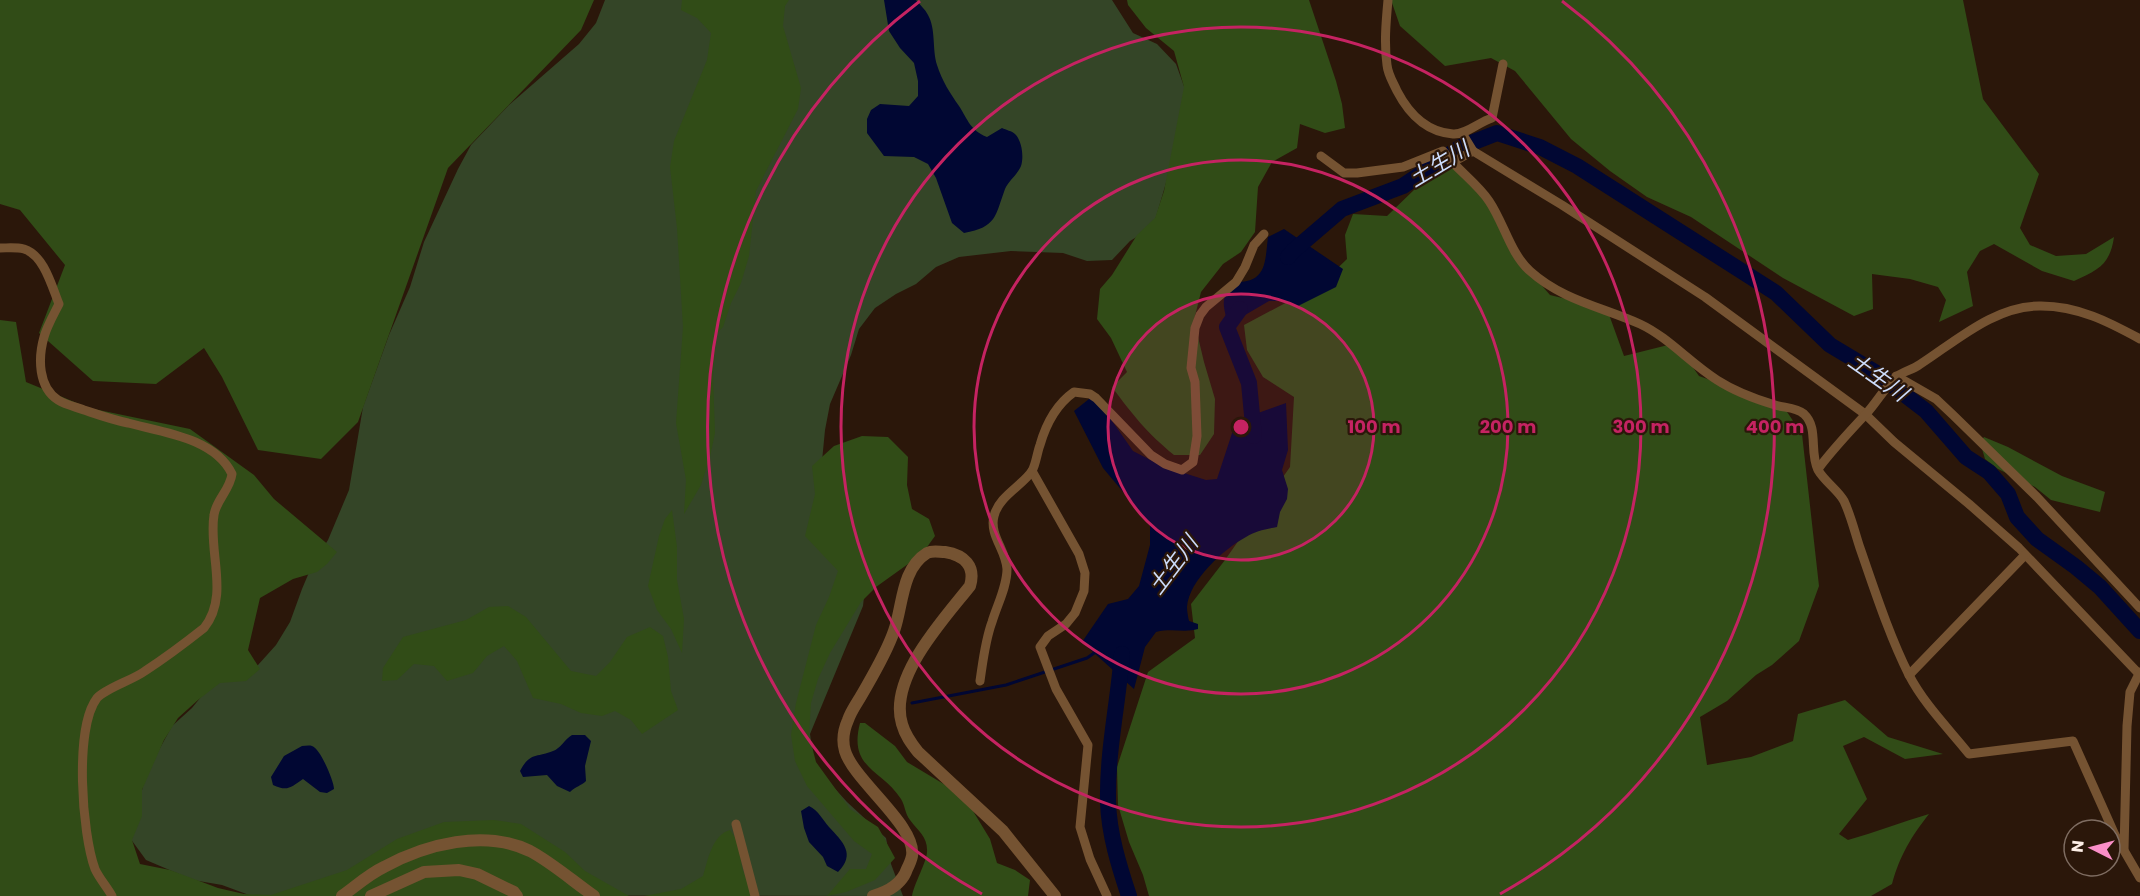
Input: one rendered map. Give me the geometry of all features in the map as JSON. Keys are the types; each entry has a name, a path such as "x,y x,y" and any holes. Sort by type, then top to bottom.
{"street":[{"path":"1388,0 1385,38 1390,80 1413,116 1429,128 1454,134 1462,133 1481,121 1492,118 1503,64"},
{"path":"1462,133 1472,149 1705,297 1865,414 1894,442 1969,504 2025,555 2140,673 2130,692 2124,850"},
{"path":"1451,163 1472,149"},
{"path":"1321,156 1344,173 1378,172 1403,167 1443,151 1451,163 1489,200 1528,270 1546,284 1572,298 1640,324 1654,332 1715,379 1736,390 1776,405 1791,407 1804,414 1814,435 1813,457 1818,469 1826,482 1843,499 1887,626 1909,675 1921,693 1969,754 2073,741 2088,778 2140,878"},
{"path":"980,681 984,647 1006,574 1004,553 992,525 994,514 1011,490 1032,471 1041,441 1056,408 1063,399 1074,392 1090,393 1141,446 1165,464 1182,470 1193,462 1197,436 1195,382 1191,368 1195,328 1206,307 1236,282 1254,245 1264,234"},
{"path":"0,248 23,249 31,252 46,274 59,304 44,337 40,369 49,392 58,400 83,410 188,438 224,460 232,474 230,485 214,513 211,538 217,585 215,609 211,620 204,628 144,672 99,697 89,713 85,730 82,774 88,839 96,870 112,896"},
{"path":"1818,469 1896,376 1916,367 1964,334 1993,318 2018,308 2040,306 2074,309 2106,321 2140,339"},
{"path":"1896,376 1936,399 1953,415 2037,497 2140,608"},
{"path":"1032,471 1079,554 1085,573 1084,591 1075,613 1066,624 1048,636 1040,646 1056,689 1088,745 1080,827 1107,896"},
{"path":"873,896 895,886 905,876 912,855 909,839 850,762 844,750 843,739 848,720 895,630 905,585 912,570 927,554 935,551 956,554 965,559 972,572 972,579 970,586 924,645 910,671 903,688 900,712 902,724 918,752 1003,831 1055,896"},
{"path":"1909,675 2025,555"},
{"path":"736,824 755,896"},
{"path":"342,896 383,867 431,847 478,840 504,841 531,851 594,896"},
{"path":"371,896 424,872 459,870 477,874 518,896"}],"green space":[{"path":"0,0 594,0 581,30 448,168 358,422 321,459 258,450 222,377 204,348 156,384 93,381 39,333 65,265 20,210 0,204"},
{"path":"605,0 1112,0 1133,33 1157,44 1176,64 1185,89 1171,166 1153,227 1130,241 1112,260 1087,261 1063,253 1011,251 959,257 936,267 916,284 875,308 859,329 851,355 830,404 820,482 866,579 863,606 810,734 814,760 829,782 886,838 891,864 903,896 249,895 222,885 193,880 146,860 130,838 146,774 172,726 192,708 209,687 258,665 276,645 290,622 313,563 328,540 349,490 363,407 389,335 410,287 424,242 458,169 471,145 509,105 579,44 596,23"},
{"path":"682,0 789,0 785,6 783,26 801,88 798,109 756,191 749,256 723,327 716,334 713,375 715,433 701,485 684,514 686,480 676,423 683,327 677,228 670,167 674,141 707,60 711,33 697,18 681,10"},
{"path":"1127,0 1309,0 1342,104 1345,128 1325,133 1300,124 1297,148 1272,162 1258,187 1255,232 1241,252 1223,264 1201,292 1194,320 1215,399 1214,434 1200,455 1174,455 1148,431 1119,397 1112,387 1127,372 1111,338 1097,319 1100,289 1112,275 1137,235 1155,218 1164,191 1184,87 1174,51 1146,28 1128,5"},
{"path":"1391,0 1963,0 1983,99 2039,174 2020,228 2030,245 2056,256 2086,254 2114,237 2112,246 2106,260 2096,270 2074,281 2042,271 1994,244 1980,251 1967,272 1973,306 1939,322 1946,300 1938,287 1910,279 1872,274 1873,309 1854,316 1783,278 1691,217 1647,197 1610,171 1571,139 1515,71 1491,58 1445,66 1400,26"},
{"path":"1444,161 1475,183 1517,257 1550,295 1607,309 1624,356 1676,343 1699,376 1783,406 1802,434 1819,586 1799,641 1727,701 1700,717 1707,765 1751,757 1793,741 1798,714 1845,700 1888,737 1943,754 1905,759 1864,737 1843,746 1867,799 1839,834 1848,840 1929,814 1907,847 1892,884 1871,896 1149,896 1118,805 1117,767 1148,672 1195,638 1191,604 1290,467 1294,397 1263,377 1247,350 1244,325 1321,284 1347,259 1345,235 1353,214 1387,216"},
{"path":"0,320 16,322 26,382 89,408 190,429 254,475 274,499 337,552 317,572 293,579 260,598 248,650 260,669 246,681 220,683 178,718 164,740 142,790 142,816 132,840 140,864 170,870 218,888 244,894 271,895 347,870 397,839 444,822 494,820 521,824 565,852 585,871 629,896 0,896"},
{"path":"862,436 888,437 908,457 907,485 912,509 929,519 935,536 922,554 876,587 861,602 830,653 818,679 811,703 809,735 816,762 850,809 878,827 895,858 875,880 846,892 827,896 850,869 866,869 872,854 854,841 807,786 795,761 791,735 796,703 816,625 838,571 805,536 815,494 812,466 834,446"},
{"path":"1984,437 2062,476 2105,492 2100,512 2051,500 2035,487 1998,469 1985,459 1980,442"},
{"path":"672,510 677,547 677,580 684,619 682,653 671,629 657,610 648,586 659,536 665,519"},
{"path":"508,606 526,617 571,671 596,676 610,662 627,637 650,627 663,636 668,657 671,691 678,710 642,734 631,720 615,711 602,716 581,713 561,704 533,698 517,661 504,646 487,656 473,673 447,681 434,666 414,664 397,680 382,681 383,668 403,637 466,620 489,607"},
{"path":"860,723 865,723 895,746 907,762 957,792 970,806 990,839 997,863 1015,870 1030,880 1028,896 912,896 926,856 926,842 908,818 901,799 863,759 859,750 858,738"},
{"path":"730,830 738,842 742,868 753,896 644,896 681,889 703,876 715,843 719,837"}],"water":[{"path":"884,0 916,0 925,11 932,26 939,71 967,120 973,128 987,137 1002,128 1014,133 1021,145 1021,166 1005,189 993,219 983,227 964,233 952,223 936,178 928,164 914,157 884,156 867,133 867,119 871,110 880,104 909,106 918,96 918,81 914,63 889,31"},
{"path":"1284,229 1343,269 1336,287 1296,307 1282,301 1269,301 1228,325 1224,306 1227,292 1237,282 1247,281 1259,274 1265,262 1268,237"},
{"path":"1094,395 1133,451 1162,466 1206,480 1217,479 1236,421 1286,403 1288,450 1282,470 1288,489 1287,499 1280,512 1277,527 1249,535 1237,542 1209,566 1194,586 1187,607 1189,621 1198,624 1198,629 1156,632 1145,647 1134,689 1082,642 1108,604 1128,599 1139,586 1150,545 1150,524 1103,468 1074,411"},
{"path":"572,735 585,735 591,741 585,766 586,781 584,783 570,792 557,786 547,775 523,777 520,771 530,758 555,750"},
{"path":"302,746 312,746 319,752 334,789 327,793 320,792 303,779 286,788 273,785 271,777 284,756"},
{"path":"809,806 818,813 846,848 846,859 838,872 827,866 823,857 809,842 801,811"}],"waterway":[{"name":"土生川","path":"1288,257 1342,209 1403,186 1461,147 1497,133 1540,147 1577,166 1776,293 1830,345 1875,372 1926,411 1966,457 1989,472 2008,494 2017,517 2037,539 2100,587 2140,631"},
{"name":"土生川","path":"1240,309 1227,327 1249,383 1254,436"},
{"path":"912,703 1006,685 1087,658 1097,651"},
{"name":"土生川","path":"1122,654 1111,746 1108,802 1112,838 1129,896"}]}
